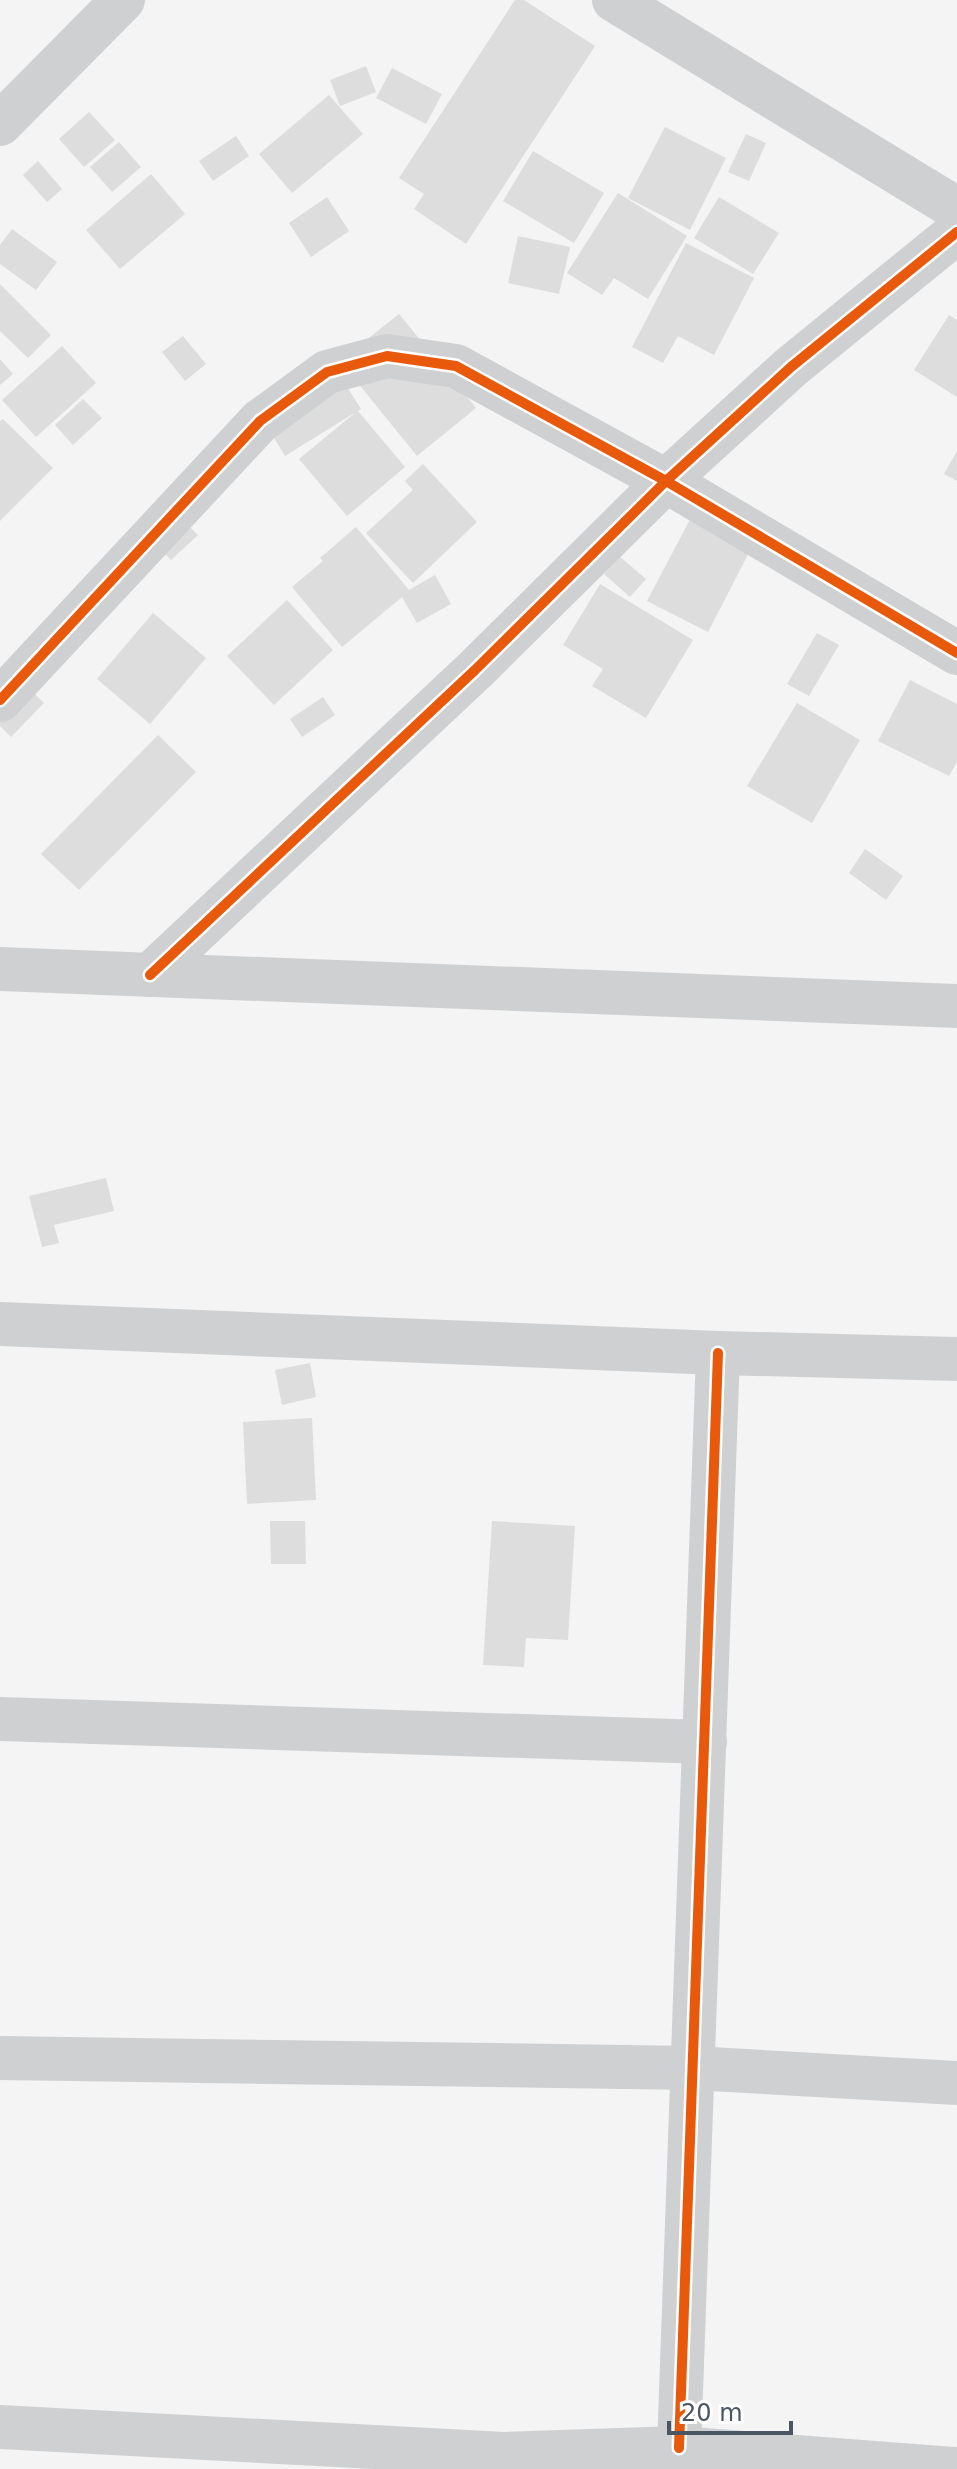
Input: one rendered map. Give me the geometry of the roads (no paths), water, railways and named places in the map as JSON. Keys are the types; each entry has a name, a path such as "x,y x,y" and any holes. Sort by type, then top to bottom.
{"street":[{"path":"0,124 123,0"},
{"path":"614,0 957,209"},
{"path":"150,975 475,670 666,481 791,367 957,232"},
{"path":"0,700 260,421 327,372 387,356 456,366 666,481 957,653"},
{"path":"0,969 957,1006"},
{"path":"0,1324 718,1353 957,1359"},
{"path":"679,2448 718,1353"},
{"path":"0,1719 705,1742"},
{"path":"0,2058 693,2068 957,2083"},
{"path":"0,2427 503,2461 679,2448 953,2469"}]}
